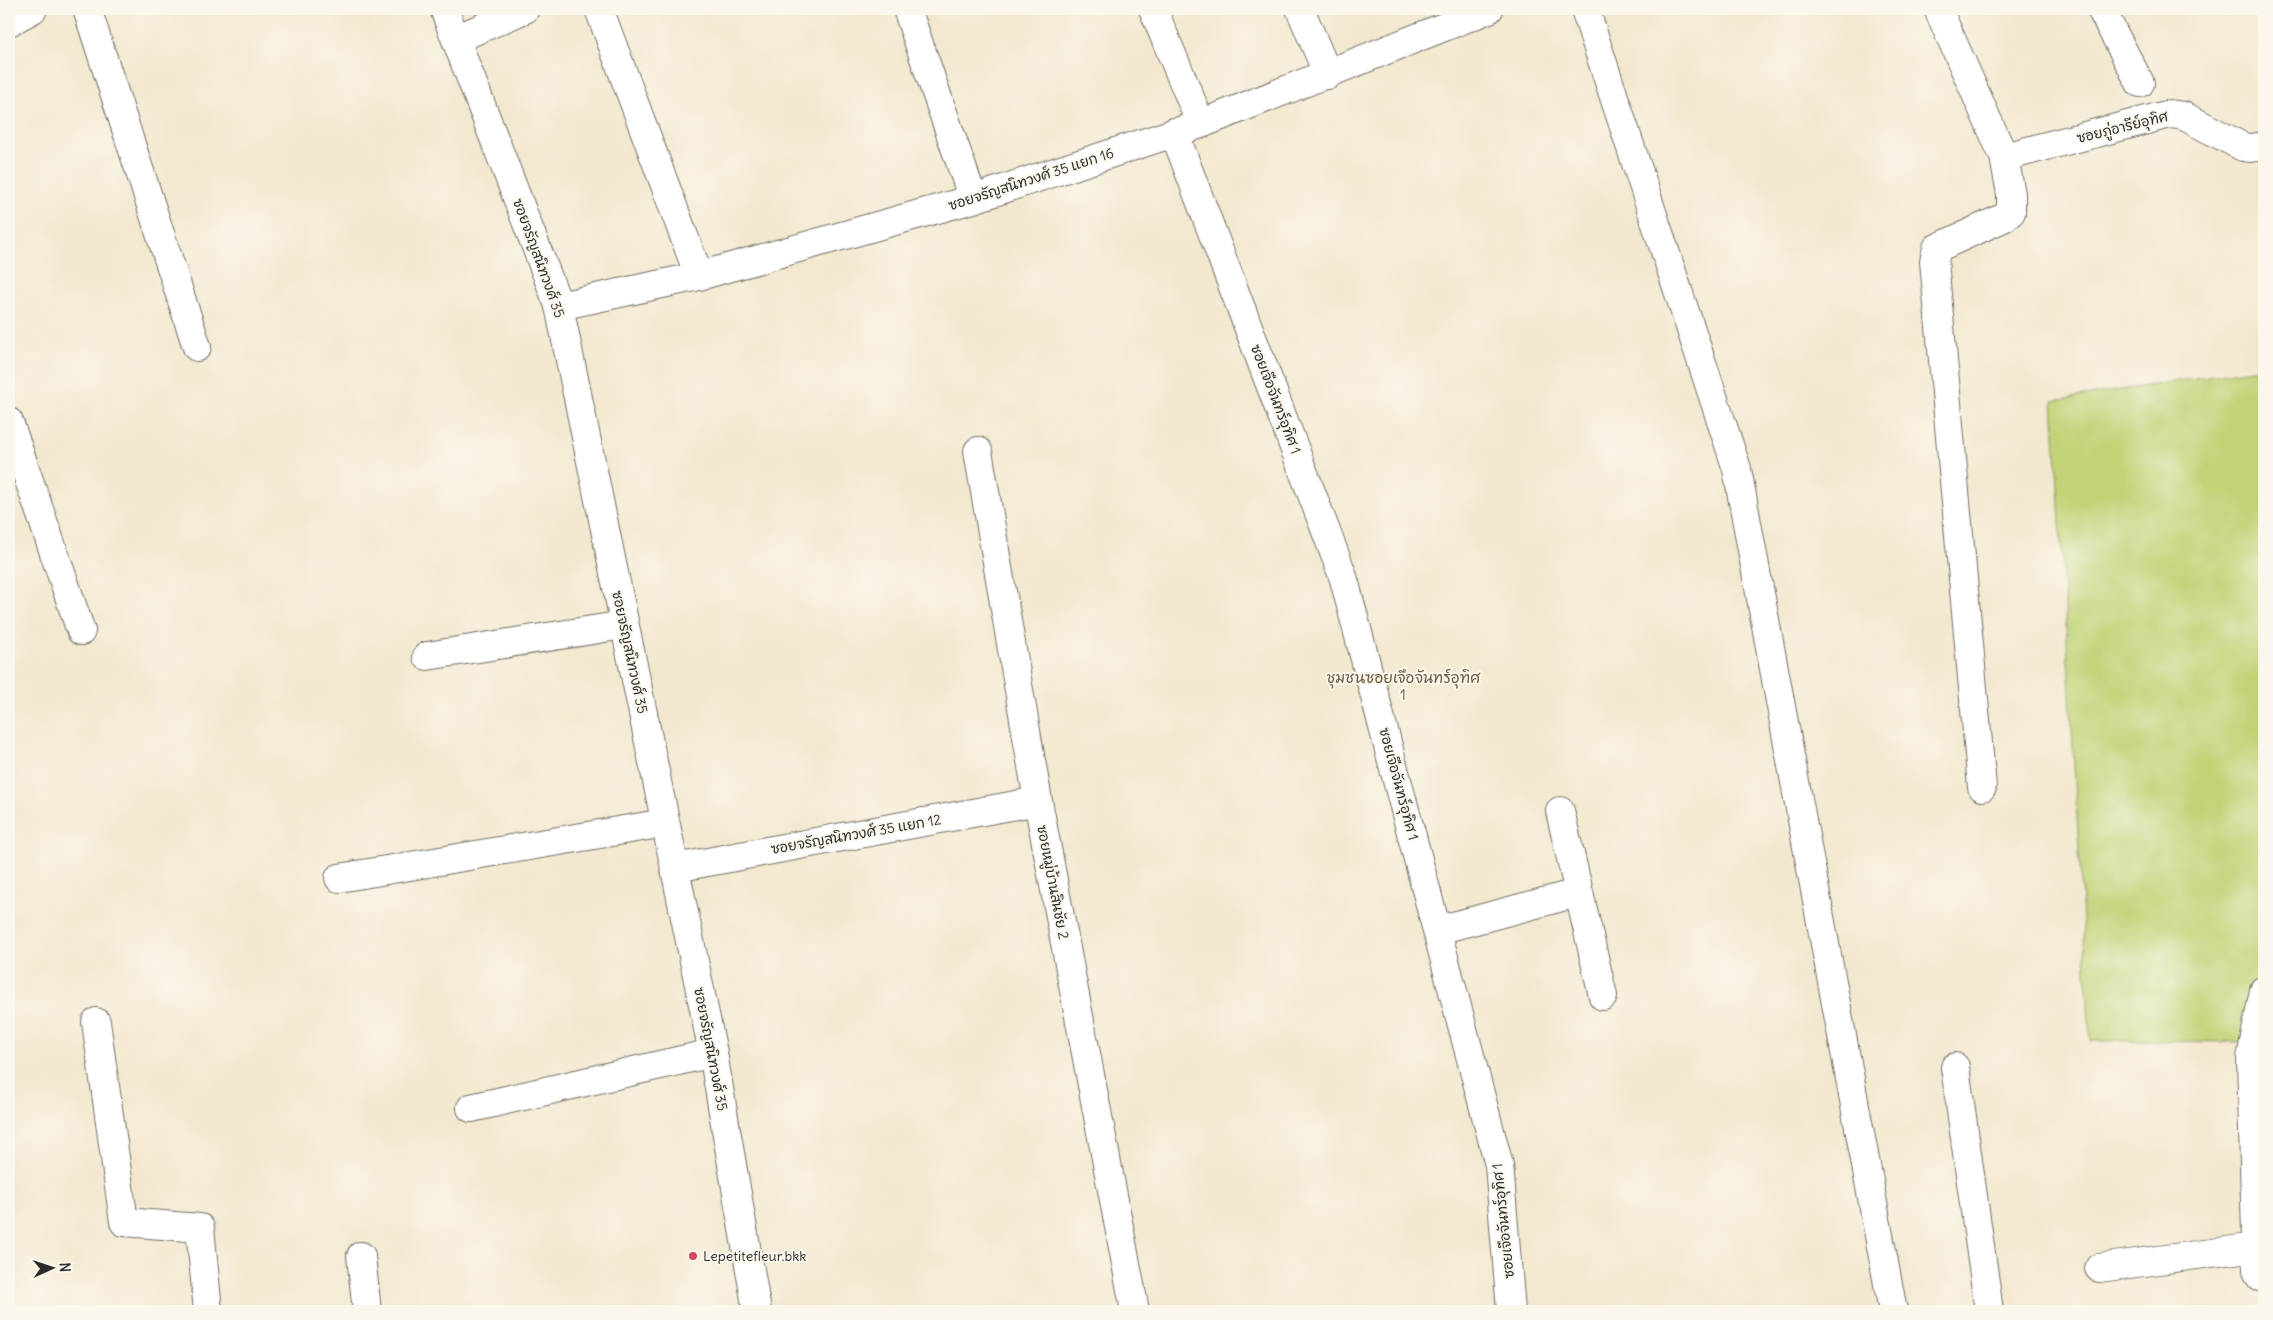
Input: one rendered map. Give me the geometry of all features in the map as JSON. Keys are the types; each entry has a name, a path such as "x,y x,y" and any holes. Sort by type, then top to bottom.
{"street":[{"path":"9,22 33,9"},
{"path":"87,9 196,347"},
{"name":"ซอยจรัญสนิทวงศ์ 35","path":"444,9 559,306 713,1053 757,1311"},
{"path":"456,39 525,9"},
{"path":"599,9 699,276"},
{"path":"907,9 973,199"},
{"path":"1153,9 1201,124"},
{"path":"1300,9 1328,75"},
{"name":"ซอยจรัญสนิทวงศ์ 35 แยก 16","path":"559,306 699,276 973,199 1201,124 1328,75 1489,9"},
{"path":"1585,9 1737,469 1893,1311"},
{"path":"1938,9 2004,157 2011,194 2011,212 2005,217 1937,248 1934,261 1982,787"},
{"path":"2101,9 2140,83"},
{"name":"ซอยภู่อารีย์อุทิศ","path":"2004,157 2170,114 2184,116 2243,147 2264,146"},
{"name":"ซอยเจือจันทร์อุทิศ 1","path":"1174,132 1343,576 1499,1165 1511,1311"},
{"path":"9,422 81,631"},
{"name":"ซอยหมู่บ้านสินชัย 2","path":"978,451 1038,801 1135,1311"},
{"path":"427,656 624,625"},
{"name":"ซอยจรัญสนิทวงศ์ 35 แยก 12","path":"675,868 1038,801"},
{"path":"1560,811 1603,996"},
{"path":"340,878 665,824"},
{"path":"1438,930 1578,893"},
{"path":"2264,990 2252,1058 2257,1270 2260,1276 2264,1277"},
{"path":"96,1022 124,1222 200,1228 208,1311"},
{"path":"471,1108 713,1053"},
{"path":"1956,1067 1989,1311"},
{"path":"2099,1268 2256,1247"},
{"path":"361,1256 367,1311"}],"green space":[{"path":"2264,367 2264,1042 2090,1041 2053,401"}],"place":[{"name":"Lepetitefleur.bkk","path":"693,1256"}],"district":[{"name":"ชุมชนซอยเจือจันทร์อุทิศ 1","path":"1403,686"}]}
